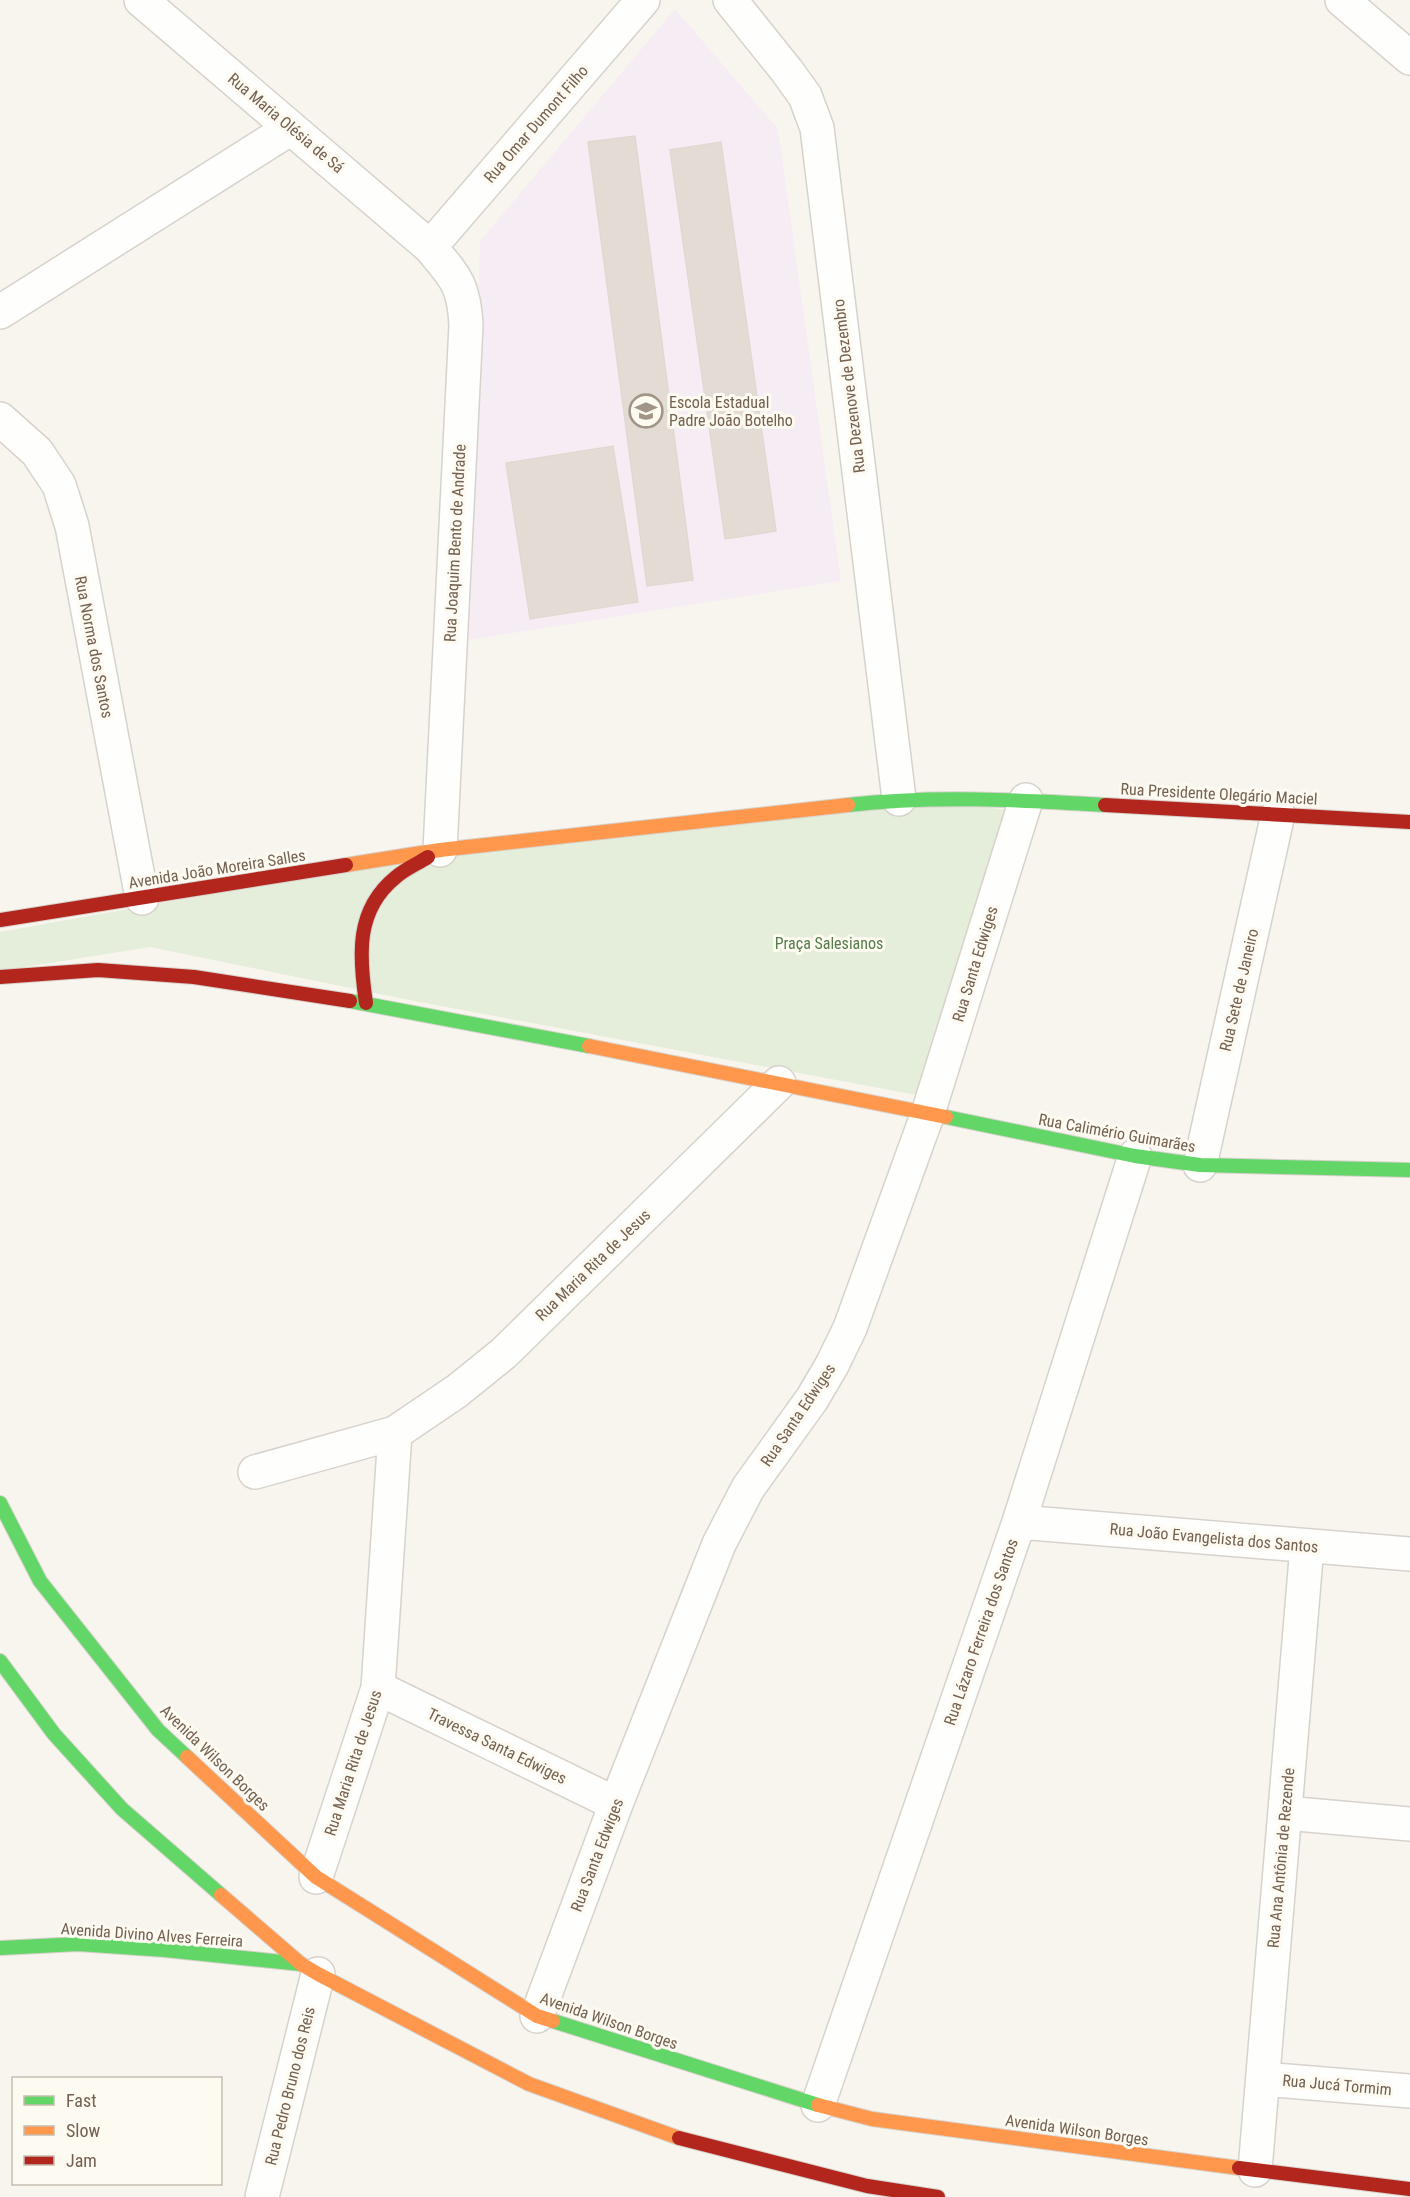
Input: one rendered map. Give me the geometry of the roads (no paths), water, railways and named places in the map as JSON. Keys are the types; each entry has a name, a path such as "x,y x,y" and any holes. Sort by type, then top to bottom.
{"street":[{"name":"Rua Maria Olésia de Sá","path":"141,0 430,247"},
{"name":"Rua Omar Dumont Filho","path":"430,247 643,0"},
{"name":"Rua Dezenove de Dezembro","path":"730,0 805,96 818,128 899,799"},
{"path":"1342,0 1410,58"},
{"path":"0,312 291,128"},
{"name":"Rua Joaquim Bento de Andrade","path":"430,247 456,278 464,300 466,325 440,850"},
{"name":"Rua Norma dos Santos","path":"0,419 37,452 59,485 72,526 141,898"},
{"path":"366,1003 359,960 362,929 374,900 394,878 440,850 899,799 1026,800"},
{"name":"Rua Presidente Olegário Maciel","path":"1026,800 1410,822"},
{"name":"Rua Santa Edwiges","path":"537,2016 616,1804 719,1544 748,1488 812,1399 850,1328 928,1113 1026,800"},
{"name":"Rua Sete de Janeiro","path":"1200,1165 1278,814"},
{"name":"Avenida João Moreira Salles","path":"0,920 440,850"},
{"path":"0,977 98,970 194,977 366,1003 928,1113"},
{"name":"Rua Maria Rita de Jesus","path":"255,1472 395,1433 457,1391 504,1353 779,1083"},
{"name":"Rua Calimério Guimarães","path":"928,1113 1136,1156 1200,1165 1410,1170"},
{"name":"Rua Lázaro Ferreira dos Santos","path":"818,2105 1019,1522 1136,1156"},
{"name":"Rua Maria Rita de Jesus","path":"316,1877 378,1688 395,1433"},
{"name":"Avenida Wilson Borges","path":"0,1503 40,1581 158,1730 316,1877 537,2016 818,2105 872,2119 1410,2189"},
{"name":"Rua João Evangelista dos Santos","path":"1019,1522 1410,1554"},
{"name":"Rua Ana Antônia de Rezende","path":"1255,2170 1307,1546"},
{"path":"0,1661 54,1734 122,1809 310,1969 529,2084 666,2135 867,2192 938,2197"},
{"name":"Travessa Santa Edwiges","path":"378,1688 616,1804"},
{"path":"1285,1813 1410,1824"},
{"name":"Avenida Divino Alves Ferreira","path":"0,1947 78,1944 165,1950 310,1969"},
{"name":"Rua Pedro Bruno dos Reis","path":"262,2197 310,1969"},
{"name":"Rua Jucá Tormim","path":"1263,2079 1410,2091"}],"place":[{"name":"Escola Estadual Padre João Botelho","path":"646,411"}],"park label":[{"name":"Praça Salesianos","path":"829,943"}]}
